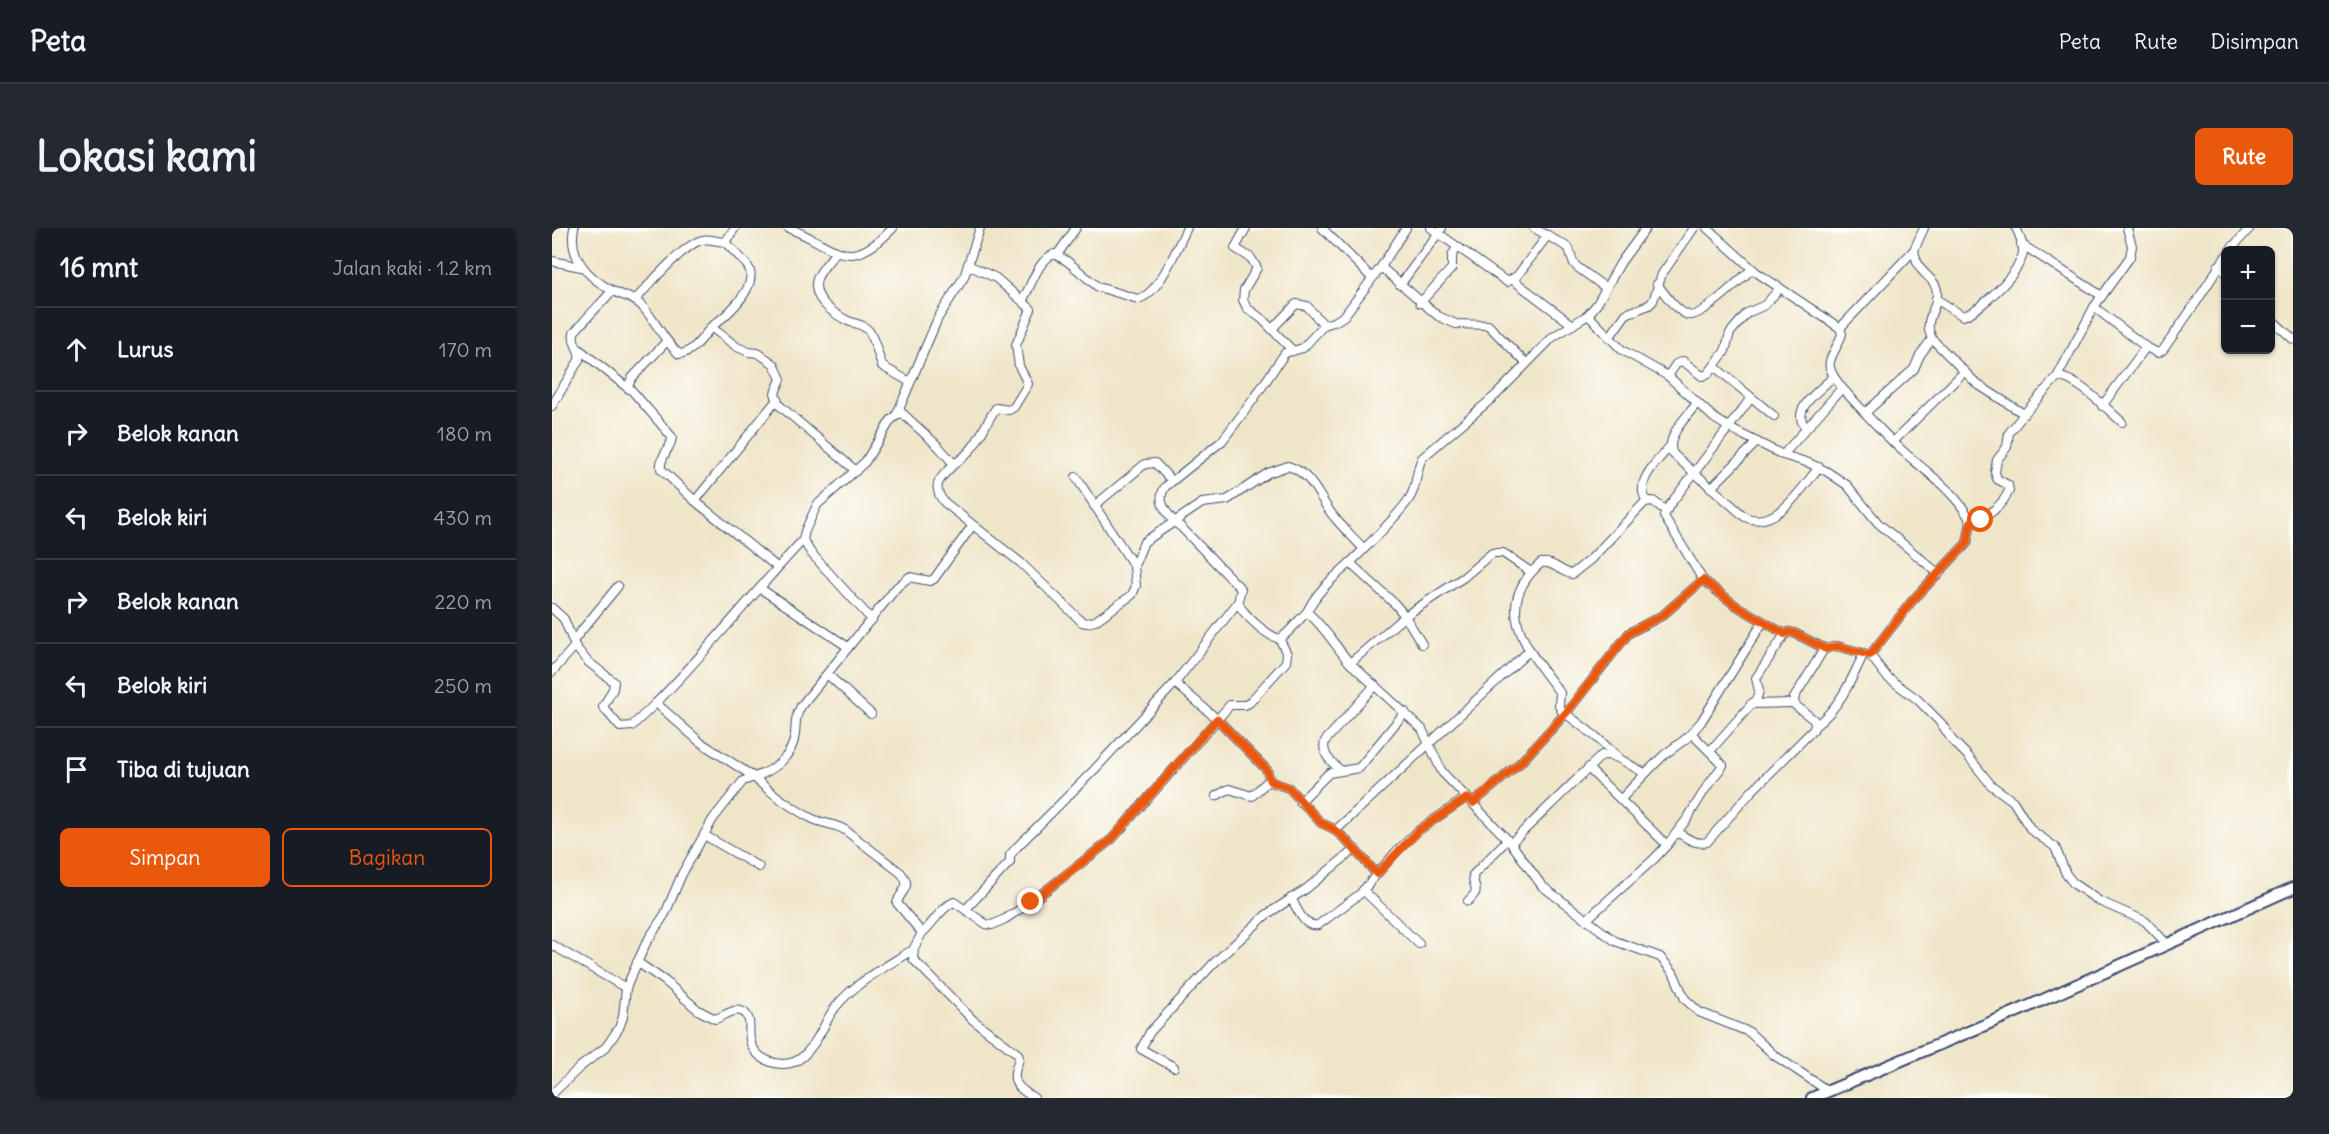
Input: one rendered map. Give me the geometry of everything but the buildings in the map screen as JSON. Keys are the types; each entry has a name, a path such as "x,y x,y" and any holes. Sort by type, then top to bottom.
{"main road":[{"path":"1812,1098 1831,1093 2293,888"}],"street":[{"path":"574,228 573,249 581,267"},
{"path":"725,243 735,228"},
{"path":"788,228 836,252 853,255 885,237 893,228"},
{"path":"552,608 564,618 574,644 587,661 614,682 613,689 603,707 620,727 632,726 695,664 761,589 777,567 803,540 817,505 865,462 897,414 938,318 960,284 980,228"},
{"path":"1057,255 1076,228"},
{"path":"1023,299 1050,255 1057,255 1067,261 1098,287 1138,299 1145,298 1158,284 1187,228"},
{"path":"1246,228 1235,248 1251,258 1257,267 1244,290 1243,300 1247,308 1272,328 1293,351"},
{"path":"1322,228 1372,278"},
{"path":"966,909 1010,862 1010,855 1029,833 1095,769 1174,683 1238,602 1241,589 1174,522 1160,501 1165,487 1222,441 1285,353 1303,348 1324,325 1344,316 1381,267 1406,228"},
{"path":"1534,228 1569,248 1577,267 1606,288"},
{"path":"1238,602 1254,622 1273,638 1284,636 1307,612 1317,594 1364,549 1409,499 1415,488 1416,473 1422,458 1489,402 1553,337 1588,315 1621,262 1646,228"},
{"path":"1609,338 1626,314 1651,304 1657,285 1694,228"},
{"path":"1677,832 1701,844 1707,842 1751,792 1833,709 1867,654 1912,601 1967,543 1971,522 1947,490 1893,442 1833,377 1829,364 1842,334 1840,328 1752,269 1707,228"},
{"path":"1840,328 1914,250 1924,228"},
{"path":"1936,299 1963,316 1980,308 2017,266 2023,251 2016,228"},
{"path":"1971,522 1981,520 2002,501 2009,491 2008,485 2000,482 1995,476 1996,463 2007,447 2009,433 2057,376 2094,307 2130,257 2132,246 2127,228"},
{"path":"2234,246 2250,228"},
{"path":"1400,285 1437,230 1500,280 1507,282 1513,280 1548,235"},
{"path":"552,261 581,267 612,291 635,300 644,308 666,342 680,354 685,353 711,327 730,313 739,302 751,273 749,267 725,243 710,239 700,240 677,257 635,300"},
{"path":"2021,244 2102,296"},
{"path":"1420,303 1452,268 1452,256 1457,247"},
{"path":"1914,250 1922,271 1937,291 1929,319 1928,330 1932,339 1977,384 2024,414"},
{"path":"836,252 818,279 817,289 822,301 837,315 862,325 877,348 882,366 910,382"},
{"path":"2094,307 2146,347 2158,353 2163,350 2195,304 2221,262"},
{"path":"968,265 996,278 1030,306 1031,313 1016,345 1019,366 1026,379 1027,387 1014,408 1009,410 996,408 972,450 954,464 937,483 937,490 944,502 1021,563 1082,622 1087,623 1095,621 1132,595 1136,586 1134,566 1076,477"},
{"path":"1381,267 1420,303 1438,316 1456,324 1488,325 1527,363"},
{"path":"1657,285 1680,310 1688,316 1694,316 1706,309 1752,269"},
{"path":"1513,280 1573,325"},
{"path":"1668,376 1680,362 1686,363 1702,376 1708,374 1725,351 1730,333 1747,313 1765,305 1780,288"},
{"path":"612,291 576,329 574,341 579,349 629,389 672,436 671,443 660,464 663,472 777,567"},
{"path":"1272,328 1296,304 1307,306 1324,325"},
{"path":"1588,315 1622,350 1668,376 1714,418 1783,455 1820,467 1847,485 1878,524 1939,574"},
{"path":"2275,322 2293,339"},
{"path":"695,501 776,401 781,379 774,364 758,353 737,347 711,327"},
{"path":"1865,413 1914,369 1920,355 1932,339"},
{"path":"629,389 632,378 666,342"},
{"path":"2102,406 2146,347"},
{"path":"552,406 579,360 579,349"},
{"path":"1715,367 1774,416"},
{"path":"1893,442 1964,372"},
{"path":"2057,376 2072,381 2122,422"},
{"path":"1806,428 1801,423 1800,414 1833,377"},
{"path":"1783,455 1842,388"},
{"path":"1751,398 1666,511 1666,520 1703,580 1735,605 1785,634"},
{"path":"776,401 856,471"},
{"path":"1647,501 1642,493 1643,483 1697,403"},
{"path":"897,414 901,412 906,414 954,464"},
{"path":"1711,488 1757,442"},
{"path":"1670,446 1673,454 1711,488 1745,517 1756,521 1779,512 1820,467"},
{"path":"1094,506 1145,464 1155,463 1172,481"},
{"path":"1134,566 1144,543 1202,503 1227,500 1268,473 1288,466 1311,481 1334,517 1364,549"},
{"path":"1646,773 1618,758 1559,705 1560,693 1535,662 1514,613 1520,588 1531,572 1541,563 1547,562 1568,573 1574,573 1591,559 1647,501 1653,501 1666,511"},
{"path":"552,1094 580,1067 606,1047 619,1028 623,1017 626,988 637,962 646,943 666,914 682,874 713,819 743,781 774,769 790,751 797,713 903,580 909,577 930,581 934,579 972,526"},
{"path":"803,540 811,553 872,620"},
{"path":"1350,663 1405,616 1464,577 1492,553 1503,553 1531,572"},
{"path":"1350,563 1405,616 1422,644"},
{"path":"1291,898 1306,923 1318,925 1363,890 1419,830 1470,800 1519,764 1566,713 1629,633 1663,615 1703,580"},
{"path":"552,672 618,586"},
{"path":"761,589 848,647"},
{"path":"1307,612 1327,631 1350,663 1422,729 1442,772 1509,841 1526,862 1536,880 1615,941 1660,957 1673,972 1685,999 1699,1012 1749,1032 1774,1055 1831,1093"},
{"path":"1621,799 1664,755 1692,734 1763,622"},
{"path":"1710,751 1758,694 1756,678 1785,634 1794,633 1826,649"},
{"path":"1034,1098 1016,1086 1014,1081 1018,1054 973,1020 913,959 913,951 922,933 947,905 954,903 986,924 992,925 1031,902 1112,839 1230,705 1249,703 1286,662 1287,654 1279,638"},
{"path":"1794,704 1795,695 1826,649 1837,646 1867,654 1887,677 1917,699 1937,719 1991,785 2013,801 2031,830 2055,847 2066,874 2074,884 2099,901 2145,921 2167,944"},
{"path":"1336,830 1530,650"},
{"path":"827,674 871,714"},
{"path":"1174,683 1217,719 1267,770 1270,781"},
{"path":"1341,771 1325,754 1323,748 1325,741 1375,685"},
{"path":"656,703 699,742 754,777 810,818 825,824 836,825 845,830 901,873 906,880 906,885 897,903 922,933"},
{"path":"1750,704 1794,704 1814,720 1815,726"},
{"path":"1300,802 1329,773 1359,768 1405,712"},
{"path":"1586,920 1667,845 1722,768 1722,762 1692,734"},
{"path":"1468,900 1477,888 1473,875 1602,754 1618,758"},
{"path":"1588,768 1667,845"},
{"path":"1216,796 1229,789 1252,796 1265,782 1270,781 1289,788 1321,823 1336,830 1377,874"},
{"path":"704,835 759,867"},
{"path":"1174,1067 1142,1050 1146,1038 1213,964 1266,915 1355,849"},
{"path":"1363,890 1419,944"},
{"path":"552,945 626,988"},
{"path":"637,962 665,981 706,1015 716,1019 737,1010 742,1011 749,1018 750,1038 755,1049 771,1063 784,1064 804,1056 825,1028 837,1005 848,995 873,974 913,951"}],"route":[{"path":"1031,902 1112,839 1217,719 1267,770 1270,781 1289,788 1321,823 1336,830 1377,874 1426,824 1467,798 1473,803 1519,764 1566,713 1629,633 1663,615 1703,580 1735,605 1785,634 1786,632 1794,633 1826,649 1830,646 1837,646 1870,655 1912,601 1960,553 1970,536 1971,522 1981,520"}]}
